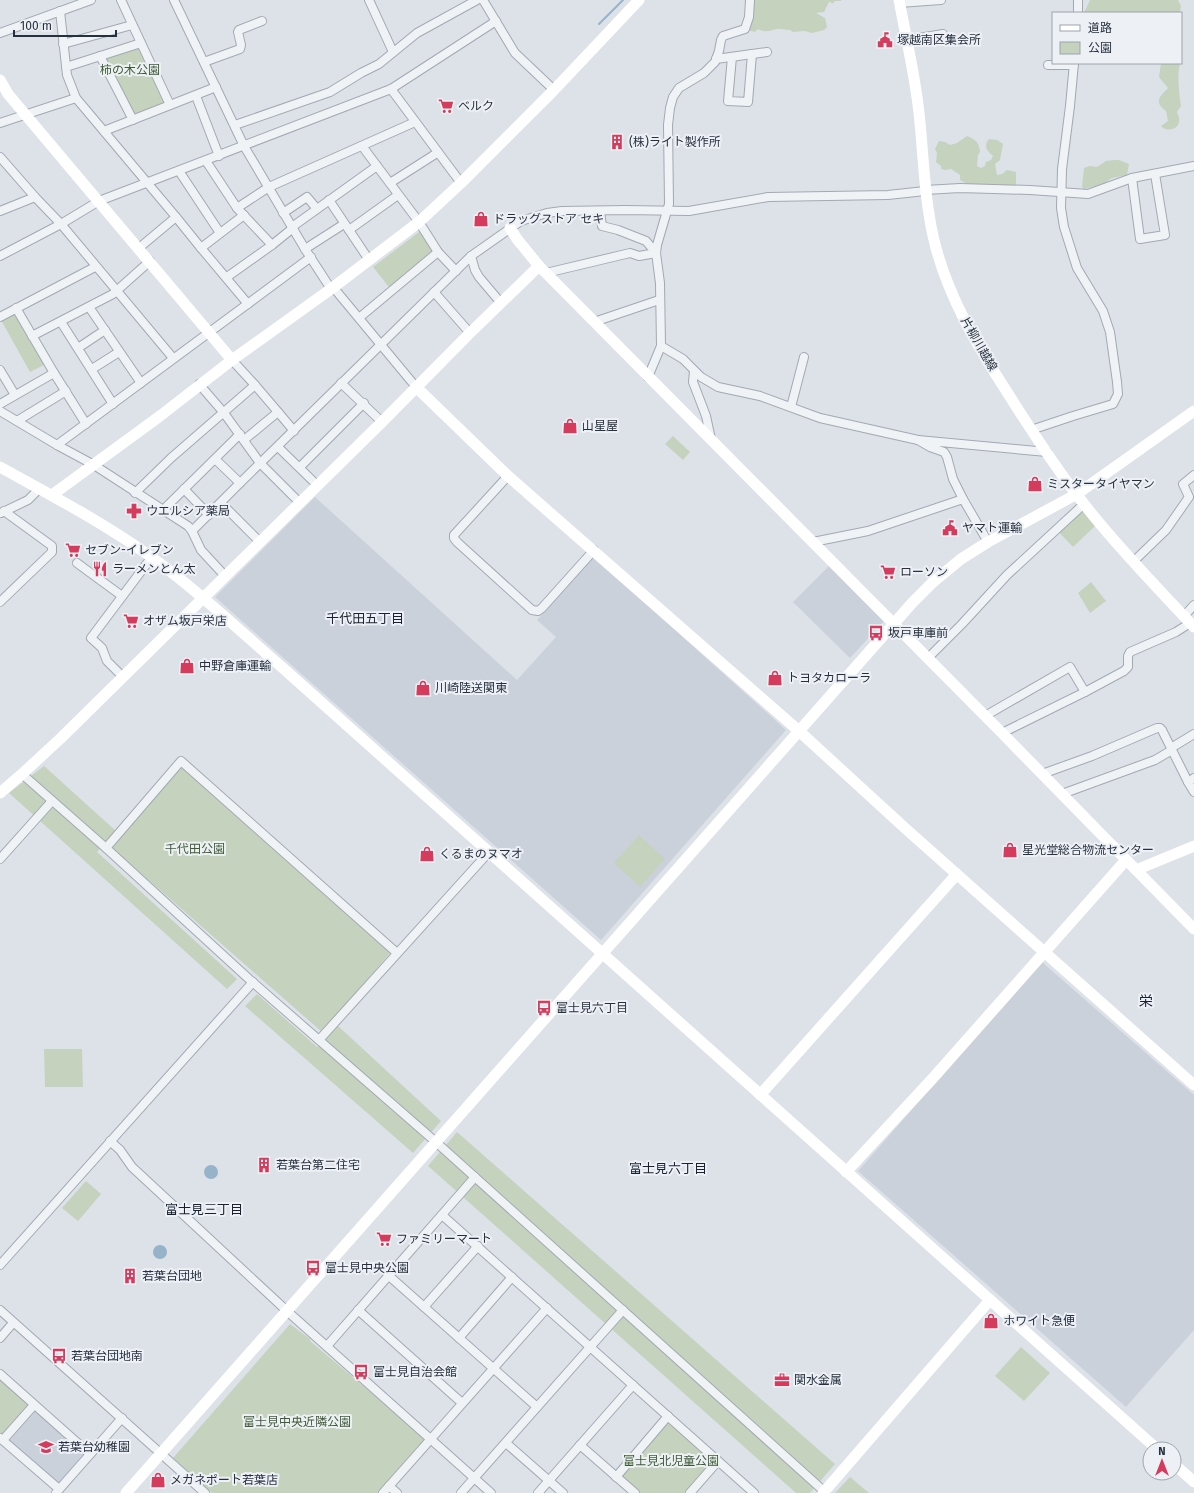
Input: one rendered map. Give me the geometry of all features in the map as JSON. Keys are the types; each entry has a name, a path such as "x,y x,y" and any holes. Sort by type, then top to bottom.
{"street":[{"path":"0,33 91,0"},
{"path":"121,0 170,105"},
{"path":"174,0 244,146 305,249 312,257 332,288 416,387 508,476 799,731 1194,1085"},
{"path":"369,0 393,52"},
{"path":"235,125 330,92 379,64 417,33 477,0"},
{"path":"483,0 515,53 554,90"},
{"path":"52,496 160,416 199,384 332,288 419,222 461,184 554,90 639,0"},
{"path":"648,377 661,346 659,277 656,253 669,204 668,125 673,97 679,88 711,68 716,59 723,36 742,30 747,24 750,0"},
{"path":"899,1 941,0"},
{"path":"1078,0 1078,12"},
{"name":"片柳川越線","path":"899,1 918,108 927,208 936,248 943,270 961,314 990,366 1032,430 1084,504 1133,562 1189,622"},
{"path":"60,11 67,75 76,98 248,304"},
{"path":"204,62 240,49 241,45 238,32 262,21"},
{"path":"0,256 61,224 99,201 148,184 391,89 496,21"},
{"path":"63,44 132,25"},
{"path":"907,40 943,34"},
{"path":"66,67 141,43"},
{"path":"716,59 767,52"},
{"path":"732,57 728,101 748,102 752,54"},
{"path":"100,56 132,120"},
{"path":"1032,430 1113,404 1118,394 1107,324 1103,311 1077,268 1064,227 1060,192 1074,64 1048,65"},
{"path":"0,80 8,94 232,360 294,431"},
{"path":"104,131 216,87"},
{"path":"391,89 461,184"},
{"path":"196,96 219,156"},
{"path":"0,123 76,98"},
{"path":"237,208 269,187 415,122"},
{"path":"362,146 419,222 438,252 456,271"},
{"path":"390,183 437,153"},
{"path":"1,159 61,224 173,358"},
{"path":"206,161 237,208 272,245"},
{"path":"227,277 272,245 292,227 377,166"},
{"path":"192,531 470,256 510,228 528,218 562,211 689,211 768,197 813,195 888,195 955,188 1088,194 1132,178 1171,172 1194,166"},
{"path":"180,171 220,233"},
{"path":"1132,178 1140,239 1165,235 1155,174"},
{"path":"305,249 347,227 398,195"},
{"path":"0,211 35,197"},
{"path":"283,212 307,197 317,209"},
{"path":"329,200 368,260"},
{"path":"600,211 602,226 618,230 646,241 656,253"},
{"path":"201,248 244,215"},
{"path":"139,248 176,217"},
{"path":"510,228 516,239 542,270 928,658 1194,929"},
{"path":"359,318 438,252"},
{"path":"0,793 22,774 123,677 501,303 542,270 630,253 639,256 656,253"},
{"path":"470,256 479,278 501,303"},
{"path":"57,445 312,257"},
{"path":"32,336 113,294 150,261"},
{"path":"0,317 96,267"},
{"path":"434,292 470,332"},
{"path":"594,322 660,300"},
{"path":"89,307 141,383"},
{"path":"16,308 86,424"},
{"path":"61,322 113,404"},
{"path":"78,348 105,330"},
{"path":"661,346 683,359 701,377 718,386 760,396 820,418 918,440 1047,452"},
{"path":"92,369 119,352"},
{"path":"791,407 804,357"},
{"path":"0,370 15,395"},
{"path":"694,371 693,382 706,416 711,441"},
{"path":"0,404 54,373"},
{"path":"341,383 382,422"},
{"path":"199,384 224,412 260,463 299,502"},
{"path":"135,493 172,458 255,385"},
{"path":"17,421 66,391"},
{"path":"300,467 364,404"},
{"path":"0,411 94,465 188,526 201,550 226,576"},
{"path":"126,1493 437,1143 893,624 932,583 961,559 988,542 1077,494 1194,411"},
{"path":"163,510 215,458 278,412"},
{"path":"918,440 930,447 944,452 947,457 953,479 988,542"},
{"path":"278,447 317,485"},
{"path":"215,458 240,483"},
{"path":"0,467 93,519 151,558 202,598 284,669 1147,1441"},
{"path":"1133,562 1166,530 1180,511 1189,498 1183,484 1194,475"},
{"path":"508,476 454,535 454,538 530,608 535,611 542,608 594,550"},
{"path":"2,512 28,500 39,489"},
{"path":"184,489 209,515"},
{"path":"813,542 868,531 963,499"},
{"path":"221,503 260,542"},
{"path":"928,658 1007,575 1084,504"},
{"path":"0,602 52,552 52,546 2,512"},
{"path":"123,677 106,661 102,648 91,638 151,558"},
{"path":"77,563 122,596"},
{"path":"1002,733 1124,671 1128,667 1128,656 1130,652 1176,632 1189,622 1194,605"},
{"path":"985,716 1070,667 1085,692"},
{"path":"1042,774 1092,756 1160,728 1171,749 1191,780 1194,792"},
{"path":"1062,794 1155,760 1194,734"},
{"path":"106,848 181,762 397,953"},
{"path":"22,774 106,848 253,982 475,1177 824,1492 990,1300"},
{"path":"0,859 52,801"},
{"path":"1136,870 1194,846"},
{"path":"319,1040 488,852"},
{"path":"846,1172 933,1078 1126,860"},
{"path":"760,1095 957,874"},
{"path":"0,1265 253,982"},
{"path":"110,1142 120,1150 132,1167 287,1311 491,1493"},
{"path":"327,1346 475,1177"},
{"path":"442,1215 753,1493"},
{"path":"424,1307 478,1246"},
{"path":"388,1275 537,1407"},
{"path":"459,1338 512,1277"},
{"path":"383,1493 547,1308"},
{"path":"0,1310 161,1453 201,1492"},
{"path":"358,1310 462,1403"},
{"path":"461,1493 623,1310"},
{"path":"0,1338 14,1323"},
{"path":"0,1374 90,1454"},
{"path":"538,1493 633,1385"},
{"path":"34,1404 2,1439 58,1491 122,1418"},
{"path":"616,1477 668,1416"},
{"path":"506,1443 563,1493"},
{"path":"580,1445 634,1493"},
{"path":"690,1493 718,1461"},
{"path":"1182,1471 1194,1482"},
{"path":"389,1486 397,1493"}],"shaded area":[{"path":"315,497 517,680 556,637 537,620 593,556 786,730 601,940 215,597"},
{"path":"829,566 884,621 850,658 793,602"},
{"path":"1042,962 1194,1095 1194,1330 1126,1407 858,1171"},
{"name":"若葉台幼稚園","path":"34,1409 85,1453 58,1485 7,1440"}],"green space":[{"path":"753,0 841,1 835,1 832,4 829,2 824,12 816,13 825,18 827,27 824,30 812,33 805,31 793,32 790,30 779,29 765,31 758,29 755,32 747,30"},
{"path":"1090,0 1178,0 1181,6 1180,12 1084,12"},
{"name":"柿の木公園","path":"139,47 165,102 164,104 134,116 105,58"},
{"path":"1161,64 1180,64 1178,79 1181,106 1177,112 1179,117 1178,125 1172,129 1166,129 1161,126 1168,121 1166,111 1160,105 1159,100 1168,88 1159,77"},
{"path":"967,136 975,140 979,146 980,152 978,155 977,166 981,168 985,166 986,162 991,160 993,156 986,148 986,144 989,139 997,140 1003,144 1000,160 995,164 997,175 1002,174 1007,170 1016,172 1016,186 991,184 969,185 960,180 960,175 951,169 941,169 941,166 936,162 937,153 935,149 939,141 950,145 957,143"},
{"path":"1119,160 1129,164 1127,175 1112,178 1103,184 1084,189 1082,187 1084,168 1090,166 1097,167 1106,161"},
{"path":"421,232 434,249 389,287 373,267"},
{"path":"17,314 46,364 30,372 1,320"},
{"path":"673,436 690,452 683,460 665,444"},
{"path":"1082,509 1096,525 1073,547 1057,530"},
{"path":"1091,582 1106,601 1090,613 1078,593"},
{"name":"千代田公園","path":"181,765 391,952 322,1032 111,847"},
{"path":"44,766 116,831 97,852 237,979 227,989 9,793"},
{"path":"639,835 665,859 640,887 614,863"},
{"path":"257,994 317,1047 337,1025 441,1121 413,1153 245,1006"},
{"path":"44,1049 82,1049 83,1087 45,1087"},
{"path":"457,1132 835,1464 810,1493 796,1493 428,1166"},
{"path":"86,1181 101,1194 78,1221 62,1208"},
{"name":"富士見中央近隣公園","path":"290,1324 310,1339 310,1341 426,1439 378,1493 212,1493 173,1458"},
{"path":"1021,1347 1050,1373 1024,1401 995,1376"},
{"path":"0,1374 34,1405 0,1438"},
{"name":"富士見北児童公園","path":"668,1416 718,1461 690,1493 635,1493 616,1477"},
{"path":"850,1477 869,1493 835,1493"}],"water":[{"path":"211,1165 216,1167 218,1172 216,1177 211,1179 206,1177 204,1172 206,1167"},
{"path":"160,1245 165,1247 167,1252 165,1257 160,1259 155,1257 153,1252 155,1247"}],"waterway":[{"path":"599,24 623,0"}],"place":[{"name":"塚越南区集会所","path":"885,40"},
{"name":"ベルク","path":"446,106"},
{"name":"(株)ライト製作所","path":"617,142"},
{"name":"ドラッグストア セキ","path":"481,219"},
{"name":"山星屋","path":"570,426"},
{"name":"ミスタータイヤマン","path":"1035,484"},
{"name":"ウエルシア薬局","path":"134,511"},
{"name":"ヤマト運輸","path":"950,528"},
{"name":"セブン-イレブン","path":"73,550"},
{"name":"ラーメンとん太","path":"100,569"},
{"name":"ローソン","path":"888,572"},
{"name":"オザム坂戸栄店","path":"131,621"},
{"name":"坂戸車庫前","path":"876,633"},
{"name":"中野倉庫運輸","path":"187,666"},
{"name":"トヨタカローラ","path":"775,678"},
{"name":"川崎陸送関東","path":"423,688"},
{"name":"星光堂総合物流センター","path":"1010,850"},
{"name":"くるまのヌマオ","path":"427,854"},
{"name":"富士見六丁目","path":"544,1008"},
{"name":"若葉台第二住宅","path":"264,1165"},
{"name":"ファミリーマート","path":"384,1239"},
{"name":"富士見中央公園","path":"313,1268"},
{"name":"若葉台団地","path":"130,1276"},
{"name":"ホワイト急便","path":"991,1321"},
{"name":"若葉台団地南","path":"59,1356"},
{"name":"富士見自治会館","path":"361,1372"},
{"name":"関水金属","path":"782,1380"},
{"name":"若葉台幼稚園","path":"46,1447"},
{"name":"メガネポート若葉店","path":"158,1480"}],"district":[{"name":"千代田五丁目","path":"365,618"},
{"name":"栄","path":"1146,1001"},
{"name":"富士見六丁目","path":"668,1168"},
{"name":"富士見三丁目","path":"204,1209"}]}
